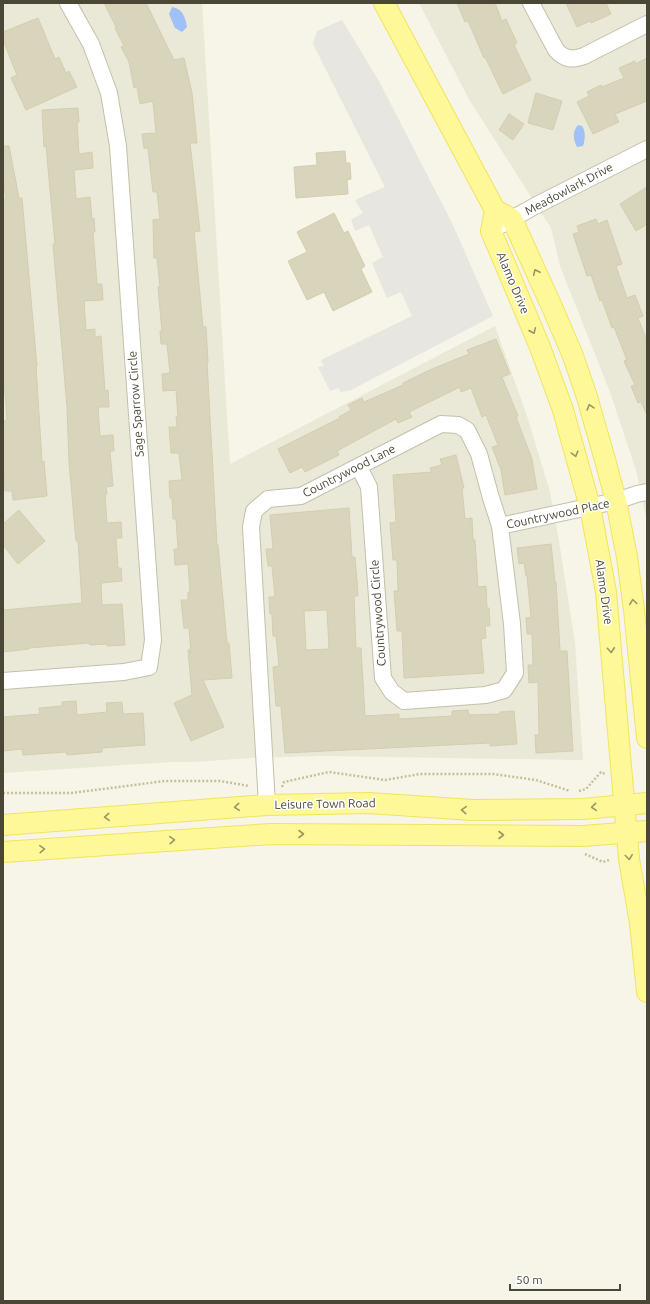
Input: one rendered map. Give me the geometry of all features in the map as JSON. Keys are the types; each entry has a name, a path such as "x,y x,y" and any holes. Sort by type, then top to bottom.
{"main road":[{"name":"Alamo Drive","path":"384,3 503,215 552,307 573,356 587,396 616,501 627,557 647,738"},
{"name":"Alamo Drive","path":"503,215 491,231 537,339 563,410 590,507 606,592 626,833 640,922 647,992"},
{"name":"Leisure Town Road","path":"3,825 267,805 369,803 472,810 583,809 647,803"},
{"path":"3,852 271,834 583,836 647,831"}],"street":[{"name":"Sage Sparrow Circle","path":"3,681 124,672 149,667 153,640 118,146 109,93 91,44 68,3"},
{"path":"532,3 556,50 568,59 576,59 584,56 647,24"},
{"name":"Meadowlark Drive","path":"503,215 535,206 647,149"},
{"name":"Countrywood Lane","path":"267,805 251,526 254,511 268,499 301,496 441,424 458,425 467,430 479,454 500,526"},
{"name":"Countrywood Circle","path":"359,467 369,487 383,678 392,692 404,701 486,695 504,690 515,673 512,624 500,526"},
{"name":"Countrywood Place","path":"500,526 616,501 647,492"}],"path":[{"path":"282,787 284,782 329,772 385,780 420,774 493,774 536,780 573,792 586,789 601,772 605,774"},
{"path":"3,793 71,793 166,781 220,781 249,786"},
{"path":"588,850 585,854 603,862 609,860"}],"shaded area":[{"path":"3,3 202,3 230,464 495,326 527,416 550,492 575,643 583,760 321,756 171,762 3,773"},
{"path":"419,3 647,3 647,522 636,470 610,392 560,266 551,228 470,101"},
{"path":"342,20 380,83 452,223 493,316 351,390 341,392 338,388 330,391 318,367 324,366 321,360 412,316 401,292 387,298 372,263 383,257 369,225 355,231 351,220 363,213 355,200 385,187 313,44 317,31"}],"water":[{"path":"172,7 179,10 184,17 187,27 182,32 175,28 169,14"},
{"path":"578,125 582,126 585,136 583,146 577,147 574,136"}],"building":[{"path":"104,3 146,3 174,60 184,58 192,93 197,143 190,143 200,231 194,232 203,327 206,327 217,545 232,678 203,680 224,727 191,741 174,703 192,695 188,650 190,649 191,653 189,628 184,628 181,600 188,600 188,592 190,592 188,564 175,565 174,549 178,549 176,519 173,519 172,498 170,498 169,481 182,480 179,453 171,453 169,427 177,427 176,417 178,417 176,390 163,391 162,374 170,373 167,344 161,344 160,331 162,331 158,287 160,287 157,258 154,258 153,220 160,219 157,192 153,192 148,148 144,148 142,134 156,133 153,101 140,104 137,87 134,88 129,62 121,47 124,46"},
{"path":"457,3 495,3 502,21 506,19 517,43 514,45 531,80 503,94 485,57 484,58 468,21 465,22"},
{"path":"566,3 606,3 611,14 591,23 590,21 577,27"},
{"path":"38,18 55,59 59,57 66,73 69,71 77,87 26,110 11,78 17,75 3,40 3,32"},
{"path":"647,58 647,101 615,114 619,122 593,134 577,102 589,96 587,92 601,85 602,87 624,78 619,68 635,61 635,64"},
{"path":"536,93 562,101 553,130 528,123"},
{"path":"78,108 79,122 77,122 79,154 92,152 93,168 74,170 76,199 90,197 92,219 94,218 95,232 93,232 97,284 102,284 103,300 84,301 86,330 95,329 95,337 101,336 105,391 108,390 109,407 98,407 100,436 113,435 114,451 110,451 113,486 106,487 107,494 105,495 107,523 121,522 122,538 116,538 118,568 121,568 122,581 101,583 102,605 122,604 125,645 107,646 107,644 90,645 89,643 29,648 3,652 3,610 82,603 78,541 76,541 69,462 67,407 53,244 55,244 46,146 44,147 42,110"},
{"path":"509,114 524,124 513,140 499,130"},
{"path":"3,146 9,146 19,198 22,198 37,366 42,462 44,461 47,496 13,500 12,491 5,491 3,468 3,421 7,420 5,392 3,393 3,199 6,199 3,184"},
{"path":"345,151 346,163 350,163 351,179 347,180 348,194 296,198 294,167 317,165 316,153"},
{"path":"647,187 647,224 636,231 620,204"},
{"path":"334,213 344,233 348,231 365,266 361,269 372,292 333,311 324,292 307,300 288,261 307,252 297,232"},
{"path":"596,219 598,224 607,220 622,264 616,266 627,298 635,295 643,316 638,318 647,341 647,415 641,402 638,403 631,386 635,385 624,361 627,360 614,327 612,328 602,300 600,301 591,275 587,276 573,234 579,232 577,226"},
{"path":"496,339 510,374 502,377 518,416 516,417 532,459 537,489 505,495 501,470 492,447 498,445 486,415 482,417 471,388 461,392 460,387 409,412 412,417 398,423 396,419 337,451 339,455 305,472 302,467 290,473 278,449 340,418 339,417 351,410 348,405 362,398 364,402 403,385 403,383 432,369 469,354 467,350"},
{"path":"456,455 464,488 462,488 465,519 472,518 478,587 486,586 487,608 489,608 490,626 485,626 486,638 481,639 484,673 404,678 402,631 397,631 394,591 398,591 397,560 393,560 390,523 396,522 393,475 432,472 430,468 442,465 440,459"},
{"path":"349,508 352,557 355,557 358,596 354,596 356,648 361,648 365,716 399,714 399,719 452,716 452,711 468,710 469,715 500,714 500,712 514,711 517,744 490,746 490,743 285,753 281,706 276,706 273,667 279,666 276,636 273,636 272,614 270,614 269,597 275,597 272,566 268,566 266,549 273,549 270,515","holes":["327,610 329,649 306,650 304,611"]},
{"path":"19,510 45,541 18,564 3,545 3,524"},
{"path":"551,544 556,582 560,651 567,651 573,751 536,753 535,735 539,735 538,682 529,683 528,665 533,665 532,634 527,634 526,618 531,617 527,576 524,563 519,564 517,548"},
{"path":"76,701 77,715 107,712 106,703 122,702 123,714 143,713 145,745 102,748 102,752 67,755 66,752 23,755 22,749 3,751 3,717 40,714 39,708 62,706 62,702"}]}
